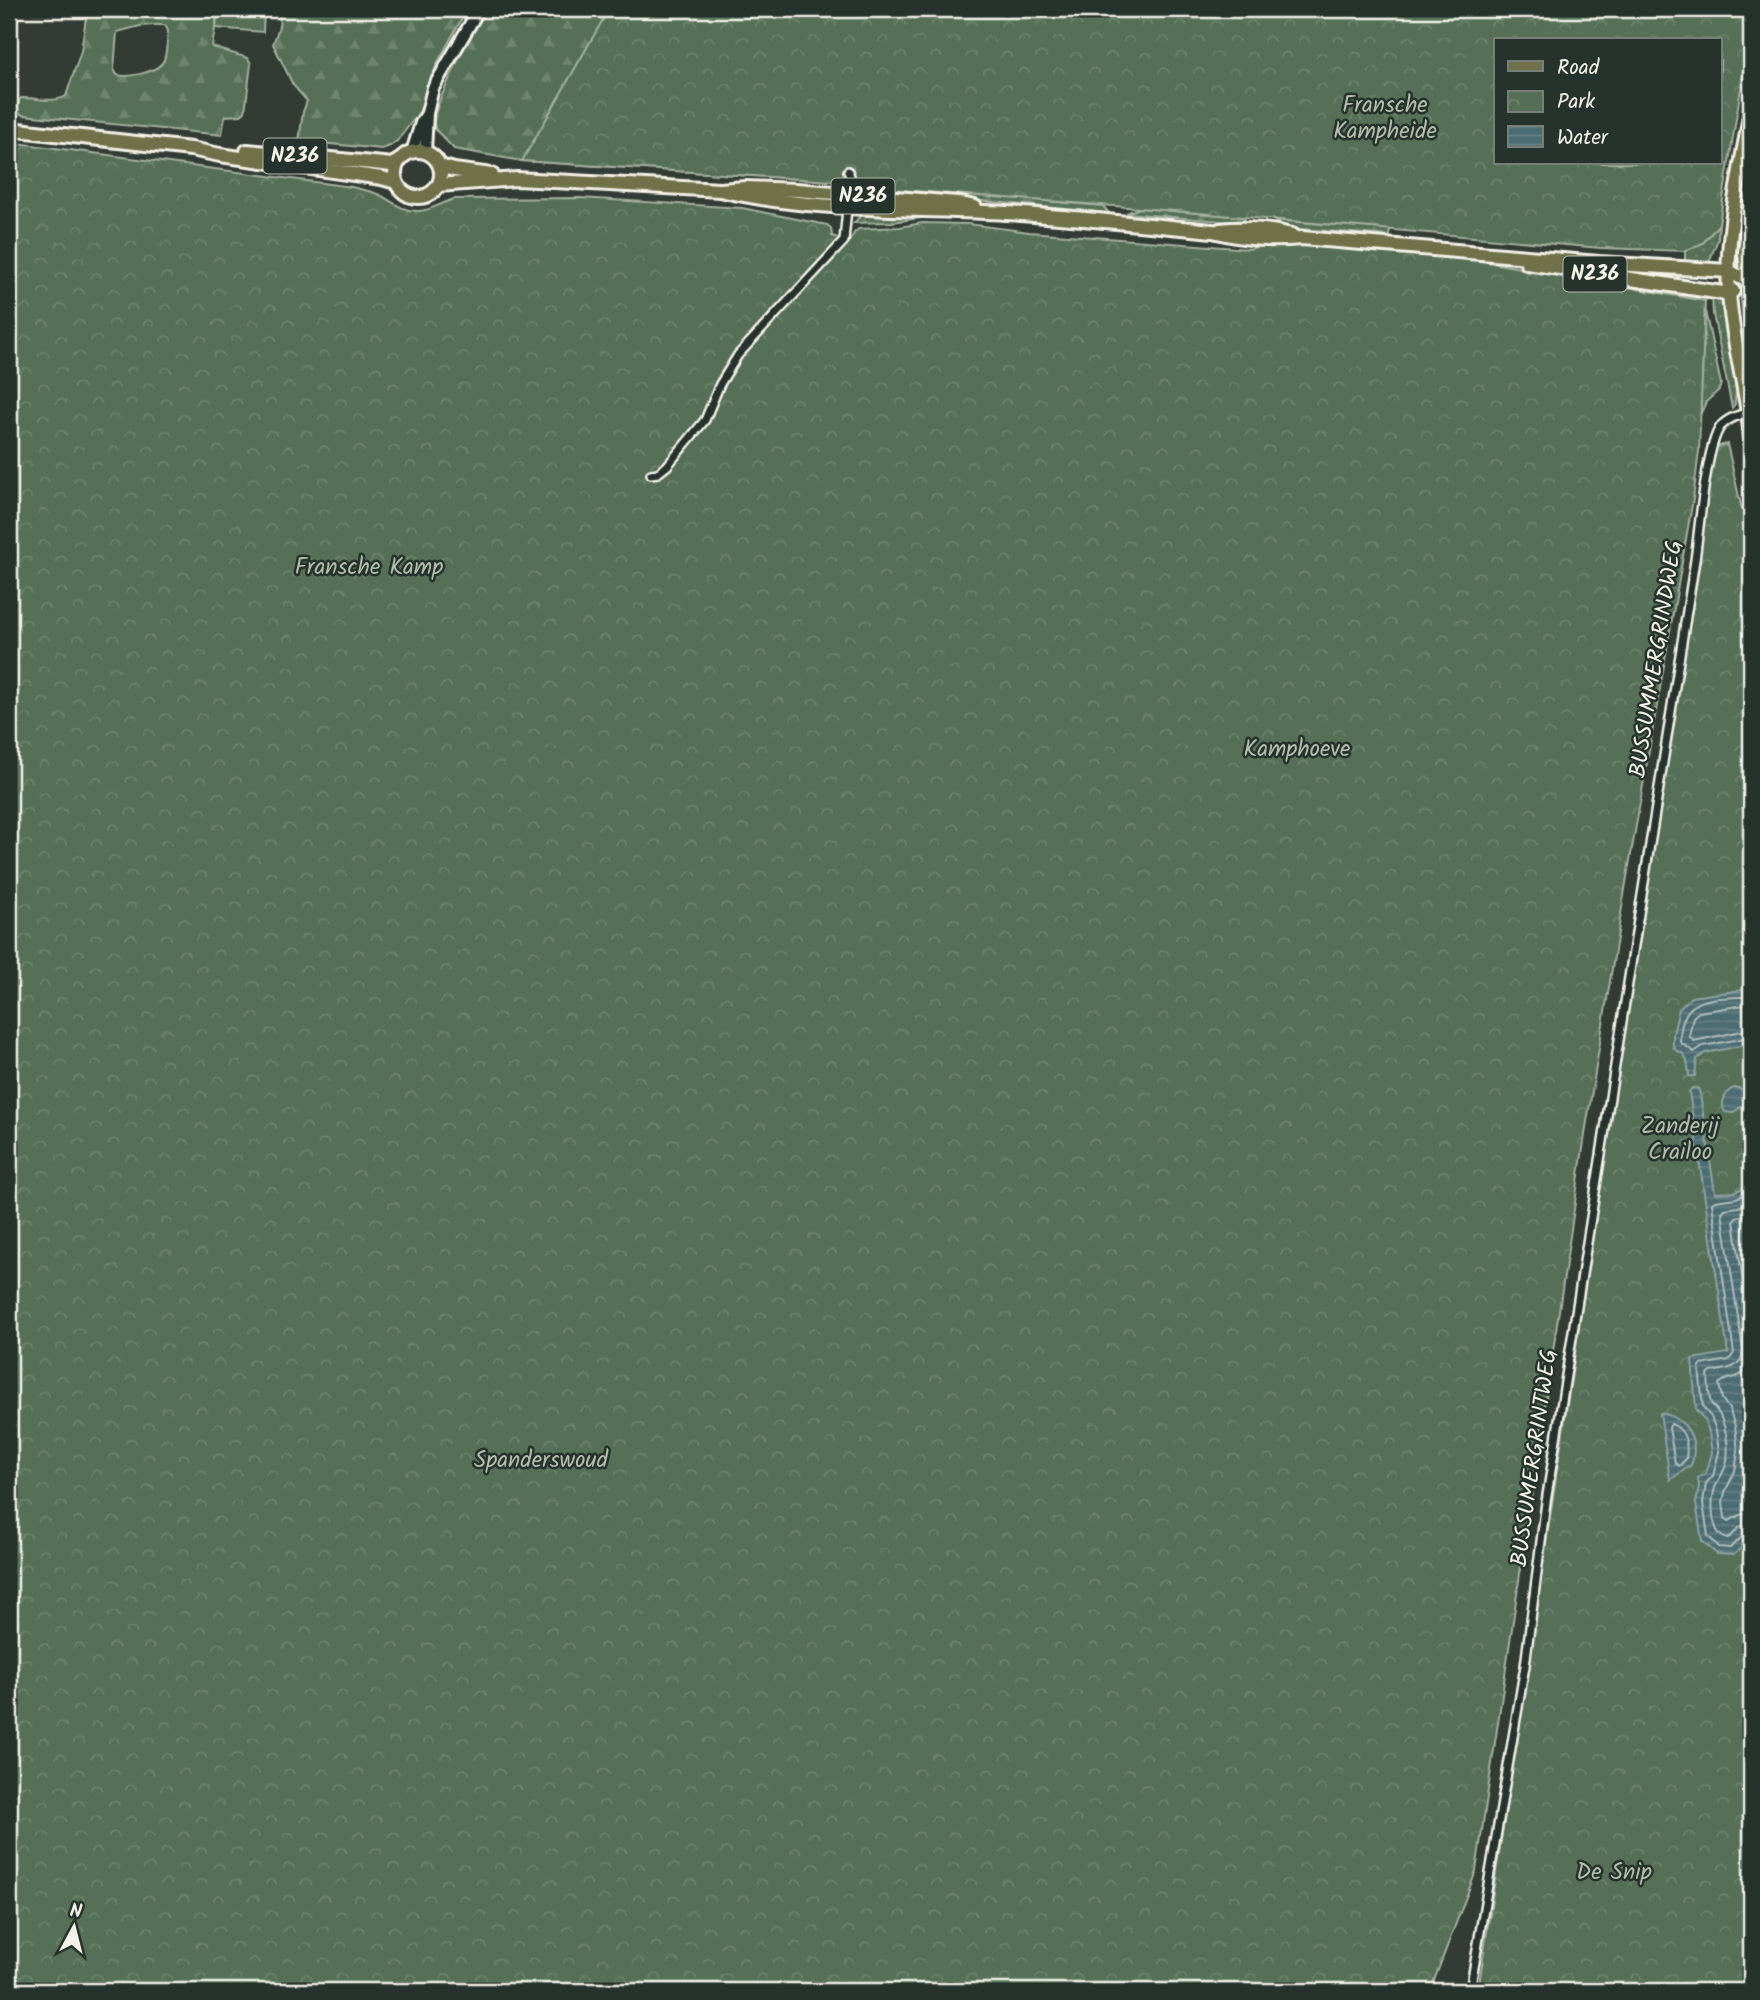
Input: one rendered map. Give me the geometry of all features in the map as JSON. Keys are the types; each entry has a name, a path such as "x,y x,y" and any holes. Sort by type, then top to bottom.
{"main road":[{"path":"419,152 433,88 479,9"},
{"path":"1751,111 1732,224 1729,271 1735,343 1749,412 1751,438"},
{"name":"N236","path":"9,129 191,149 382,178 396,182 403,192 417,197 430,194 438,186 453,183 517,179"},
{"name":"N236","path":"191,149 220,148 391,165 399,161"},
{"path":"396,182 395,173 399,161 409,153 419,152 432,155 440,166 438,186"},
{"name":"N236","path":"440,166 517,179 720,190 797,190 848,201 957,203 1006,214 1213,231 1258,240 1301,238 1729,271 1747,281"},
{"path":"1751,200 1746,238 1751,316"},
{"name":"N236","path":"1461,251 1729,294"},
{"path":"1729,294 1747,281"}],"street":[{"path":"651,474 658,473 667,466 705,420 720,384 738,355 844,241 850,176 848,171"},
{"name":"BUSSUMMERGRINDWEG","path":"1635,931 1711,447 1720,427 1730,419 1749,412"},
{"name":"BUSSUMERGRINTWEG","path":"1470,1991 1525,1666 1546,1502 1635,931"}],"green space":[{"path":"49,9 218,9 212,47 248,58 251,64 245,112 241,115 225,116 222,135 23,115 17,112 21,98 50,100 66,96 81,51 86,18","holes":["165,25 168,31 167,46 161,64 143,73 117,75 114,69 117,32 140,26"]},
{"path":"218,9 264,9 263,32 216,28"},
{"path":"276,9 467,9 437,64 420,111 398,140 382,149 299,141 307,101 293,85 273,44 280,22"},
{"path":"485,9 814,9 831,181 522,161 454,149 435,129 435,114 474,26"},
{"name":"Fransche Kampheide","path":"609,9 1751,9 1751,26 1719,224 1703,243 1685,251 1601,248 874,188 863,184 859,178 845,177 831,181 522,161"},
{"path":"1751,59 1751,88 1736,153"},
{"path":"9,142 352,187 377,194 412,211 427,210 455,199 580,198 742,208 827,225 831,228 832,236 849,242 859,229 922,223 968,224 1029,232 1249,249 1263,245 1307,246 1442,254 1705,301 1699,451 1693,499 1586,1128 1476,1871 1430,1991 9,1991"},
{"path":"964,194 1103,206 1109,213 971,200"},
{"path":"1140,208 1245,217 1244,223 1126,213"},
{"path":"866,214 936,216 892,222 854,223"},
{"path":"1273,220 1390,229 1389,236 1289,228"},
{"path":"1719,224 1718,239 1709,262 1685,263 1685,251 1703,243"},
{"path":"1442,254 1575,272 1708,296 1705,301"},
{"path":"1712,295 1724,304 1728,314 1727,334 1736,390 1732,408 1713,314"},
{"path":"1705,311 1721,384 1719,390 1706,402 1700,415"},
{"path":"1727,444 1751,549 1751,1991 1478,1991 1715,447"}],"water":[{"path":"1751,989 1751,1044 1705,1053 1697,1059 1695,1076 1689,1076 1685,1057 1673,1047 1679,1009 1691,997"},
{"path":"1692,1088 1698,1088 1700,1094 1715,1193 1734,1192 1751,1184 1751,1539 1734,1555 1717,1554 1702,1541 1696,1503 1698,1478 1706,1473 1712,1453 1705,1420 1696,1410 1692,1359 1728,1353 1689,1092"},
{"path":"1734,1088 1739,1088 1745,1094 1744,1105 1732,1113 1725,1112 1724,1098"},
{"path":"1660,1413 1677,1419 1684,1425 1694,1447 1691,1465 1670,1480"}],"park label":[{"name":"Fransche Kamp","path":"369,568"},
{"name":"Kamphoeve","path":"1297,750"},
{"name":"Zanderij Crailoo","path":"1680,1140"},
{"name":"Spanderswoud","path":"541,1461"},
{"name":"De Snip","path":"1614,1873"}]}
